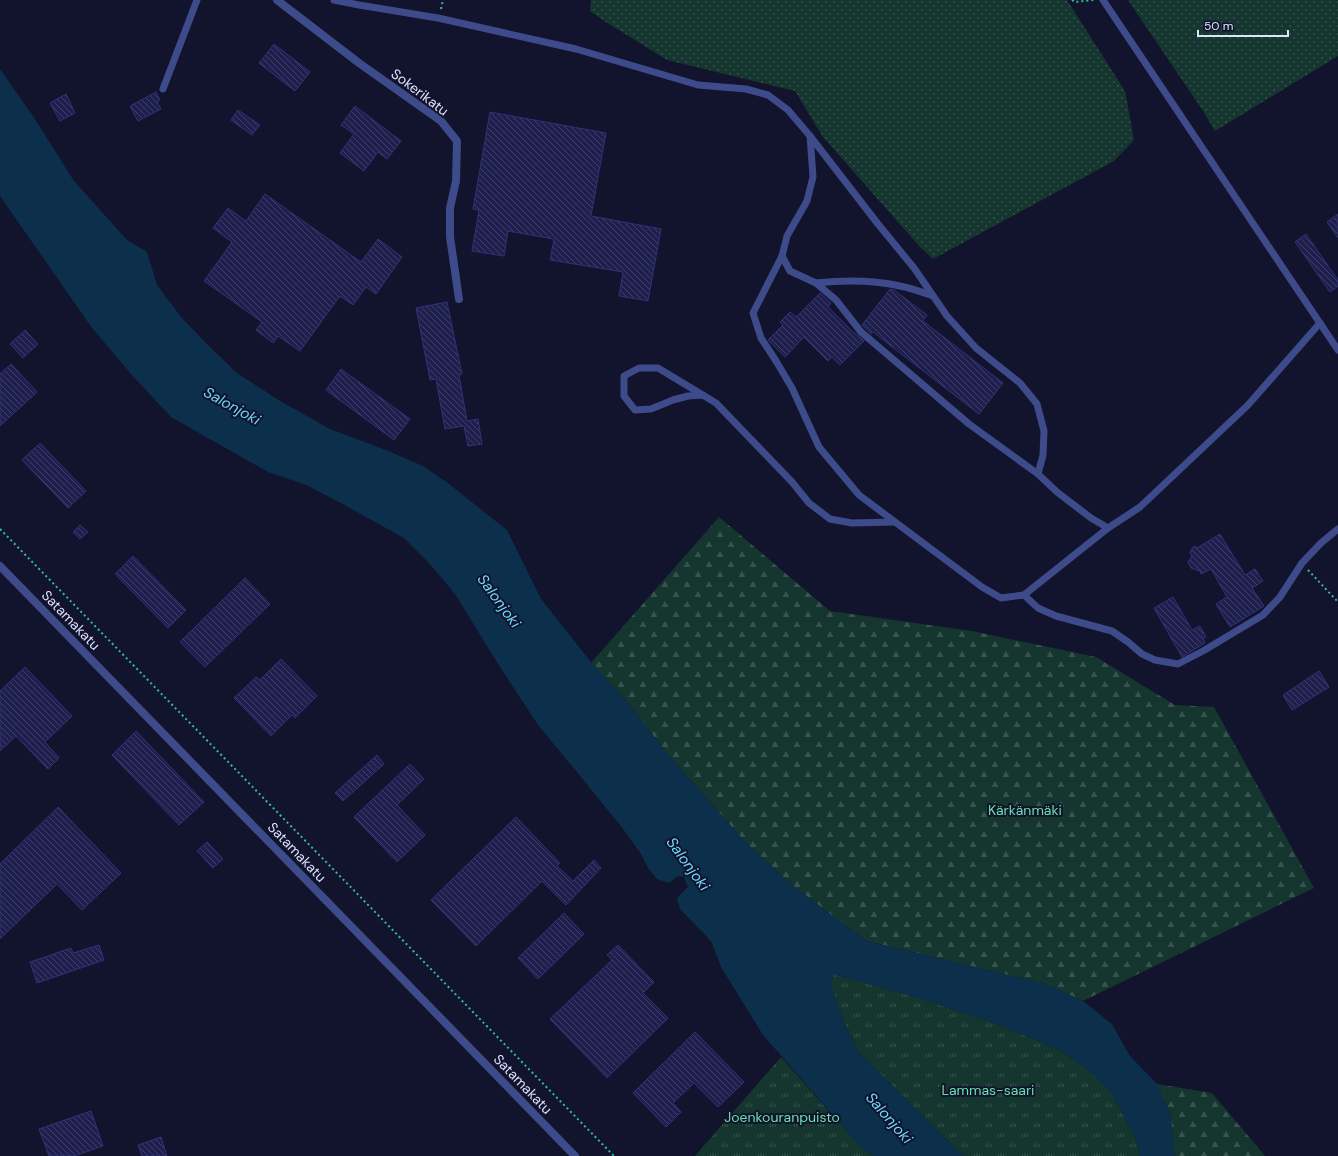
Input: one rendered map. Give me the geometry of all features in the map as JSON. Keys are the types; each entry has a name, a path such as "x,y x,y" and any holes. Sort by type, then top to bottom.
{"street":[{"name":"Sokerikatu","path":"277,0 359,64 441,121 457,141 456,181 450,208 450,237 460,299"},
{"name":"Satamakatu","path":"0,566 575,1156"}],"lane":[{"path":"163,89 197,0"},
{"path":"334,0 438,18 576,49 698,85 746,89 768,95 788,110 810,136 914,268 947,316 976,348 1020,384 1038,404 1044,431 1042,455 1038,474"},
{"path":"1103,0 1338,350"},
{"path":"810,136 813,177 807,201 787,236 782,256 753,313 761,338 792,388 819,447 859,495 982,587 1001,598 1024,595 1108,528 1140,507 1248,405 1320,323"},
{"path":"782,256 790,271 816,283 836,300 861,332 969,424 1038,474 1057,492 1108,528"},
{"path":"816,283 834,281 864,281 900,286 933,296"},
{"path":"703,395 688,396 672,400 651,409 635,410 624,396 624,376 639,368 658,368 703,395 716,404 792,482 809,503 830,520 852,523 894,522"},
{"path":"1024,595 1038,608 1056,616 1112,631 1142,654 1155,660 1178,664 1203,651 1263,615 1280,598 1302,563 1321,543 1338,529"}],"path":[{"path":"1072,0 1076,2 1096,0"},
{"path":"0,529 614,1156"},
{"path":"1302,563 1338,602"}],"green space":[{"path":"591,0 1067,0 1125,91 1134,140 1114,161 933,259 920,247 823,137 795,91 667,60 590,11"},
{"path":"1128,0 1338,0 1338,56 1215,131"},
{"name":"Kärkänmäki","path":"719,517 830,611 972,631 1096,657 1175,705 1214,707 1314,888 1083,1001 1043,983 867,941 791,884 746,843 670,757 624,698 591,663"},
{"name":"Lammas-saari","path":"833,974 916,997 995,1023 1060,1050 1089,1070 1112,1093 1138,1143 1139,1156 963,1156 859,1053 842,1018 831,986"},
{"name":"Joenkouranpuisto","path":"781,1057 860,1146 873,1156 695,1156"},
{"path":"1157,1084 1212,1093 1265,1156 1175,1156 1170,1113"}],"water":[{"name":"Salonjoki","path":"0,69 33,116 74,181 127,240 147,252 157,285 181,317 237,373 280,401 330,429 423,466 449,484 507,530 541,599 591,662 624,698 670,757 746,843 791,884 843,924 867,941 1043,983 1083,1001 1112,1024 1130,1056 1157,1084 1170,1113 1175,1156 1139,1156 1138,1143 1112,1093 1089,1070 1060,1050 995,1023 916,997 833,974 831,986 842,1018 859,1053 963,1156 873,1156 860,1146 763,1035 721,967 711,941 680,909 677,898 688,887 684,877 678,876 669,883 657,879 648,868 641,854 623,829 538,725 455,594 429,563 404,538 306,485 268,472 171,417 131,374 92,328 0,196"}],"building":[{"path":"274,44 310,72 295,91 259,63"},
{"path":"156,92 160,100 157,102 161,109 138,121 130,106"},
{"path":"66,94 75,113 60,121 50,103"},
{"path":"355,106 401,141 387,159 378,152 364,171 340,153 354,134 341,125"},
{"path":"238,110 260,125 252,135 231,120"},
{"path":"490,112 606,133 591,216 661,229 648,301 619,296 623,272 550,260 554,239 508,231 504,256 472,251 479,210 473,209"},
{"path":"265,194 361,262 378,239 402,257 376,294 366,287 353,305 340,296 300,351 278,336 273,343 256,330 262,322 204,281 232,242 213,228 228,208 246,221"},
{"path":"1338,214 1338,238 1327,222"},
{"path":"1306,234 1338,280 1338,286 1330,292 1295,242"},
{"path":"890,289 894,290 927,315 923,321 1003,383 979,414 873,332 871,334 862,325"},
{"path":"820,293 831,303 828,307 864,341 840,365 832,357 828,361 804,337 785,357 768,340 783,325 780,322 790,312 796,317"},
{"path":"447,302 462,374 459,375 467,421 478,419 482,444 468,446 464,426 445,429 436,379 430,380 416,308"},
{"path":"25,330 38,344 23,358 10,344"},
{"path":"11,364 37,392 0,426 0,374"},
{"path":"341,369 410,419 394,440 326,390"},
{"path":"40,443 86,491 68,508 22,460"},
{"path":"80,525 88,532 80,539 73,532"},
{"path":"1220,534 1245,575 1255,569 1263,581 1252,588 1264,606 1230,627 1216,604 1227,597 1211,569 1201,574 1200,571 1191,568 1188,562 1192,556 1190,554 1194,546 1197,548"},
{"path":"133,556 186,610 168,628 115,574"},
{"path":"245,578 270,604 205,667 180,642"},
{"path":"1173,597 1192,630 1200,626 1206,637 1203,638 1205,643 1182,657 1154,608"},
{"path":"281,659 317,696 295,718 292,715 271,736 234,698 256,677 260,680"},
{"path":"25,667 72,716 45,742 59,758 48,769 16,736 0,751 0,691"},
{"path":"1319,671 1329,687 1292,710 1283,695"},
{"path":"136,731 204,802 179,825 112,755"},
{"path":"377,755 384,764 343,801 335,793"},
{"path":"410,764 424,779 397,805 425,835 397,862 354,817"},
{"path":"58,807 121,873 82,910 57,884 0,939 0,864"},
{"path":"516,817 560,863 557,866 573,881 594,860 601,868 566,905 542,881 476,946 431,900"},
{"path":"207,842 223,859 213,868 197,851"},
{"path":"564,913 584,934 538,979 518,958"},
{"path":"99,945 104,960 37,983 30,962 71,948 73,953"},
{"path":"618,945 654,982 643,993 668,1018 607,1078 550,1019 612,960 607,955"},
{"path":"695,1032 744,1082 718,1107 694,1083 673,1103 681,1112 666,1127 633,1093"},
{"path":"91,1111 103,1146 74,1156 49,1156 39,1129"},
{"path":"161,1137 167,1156 142,1156 138,1145"}]}
